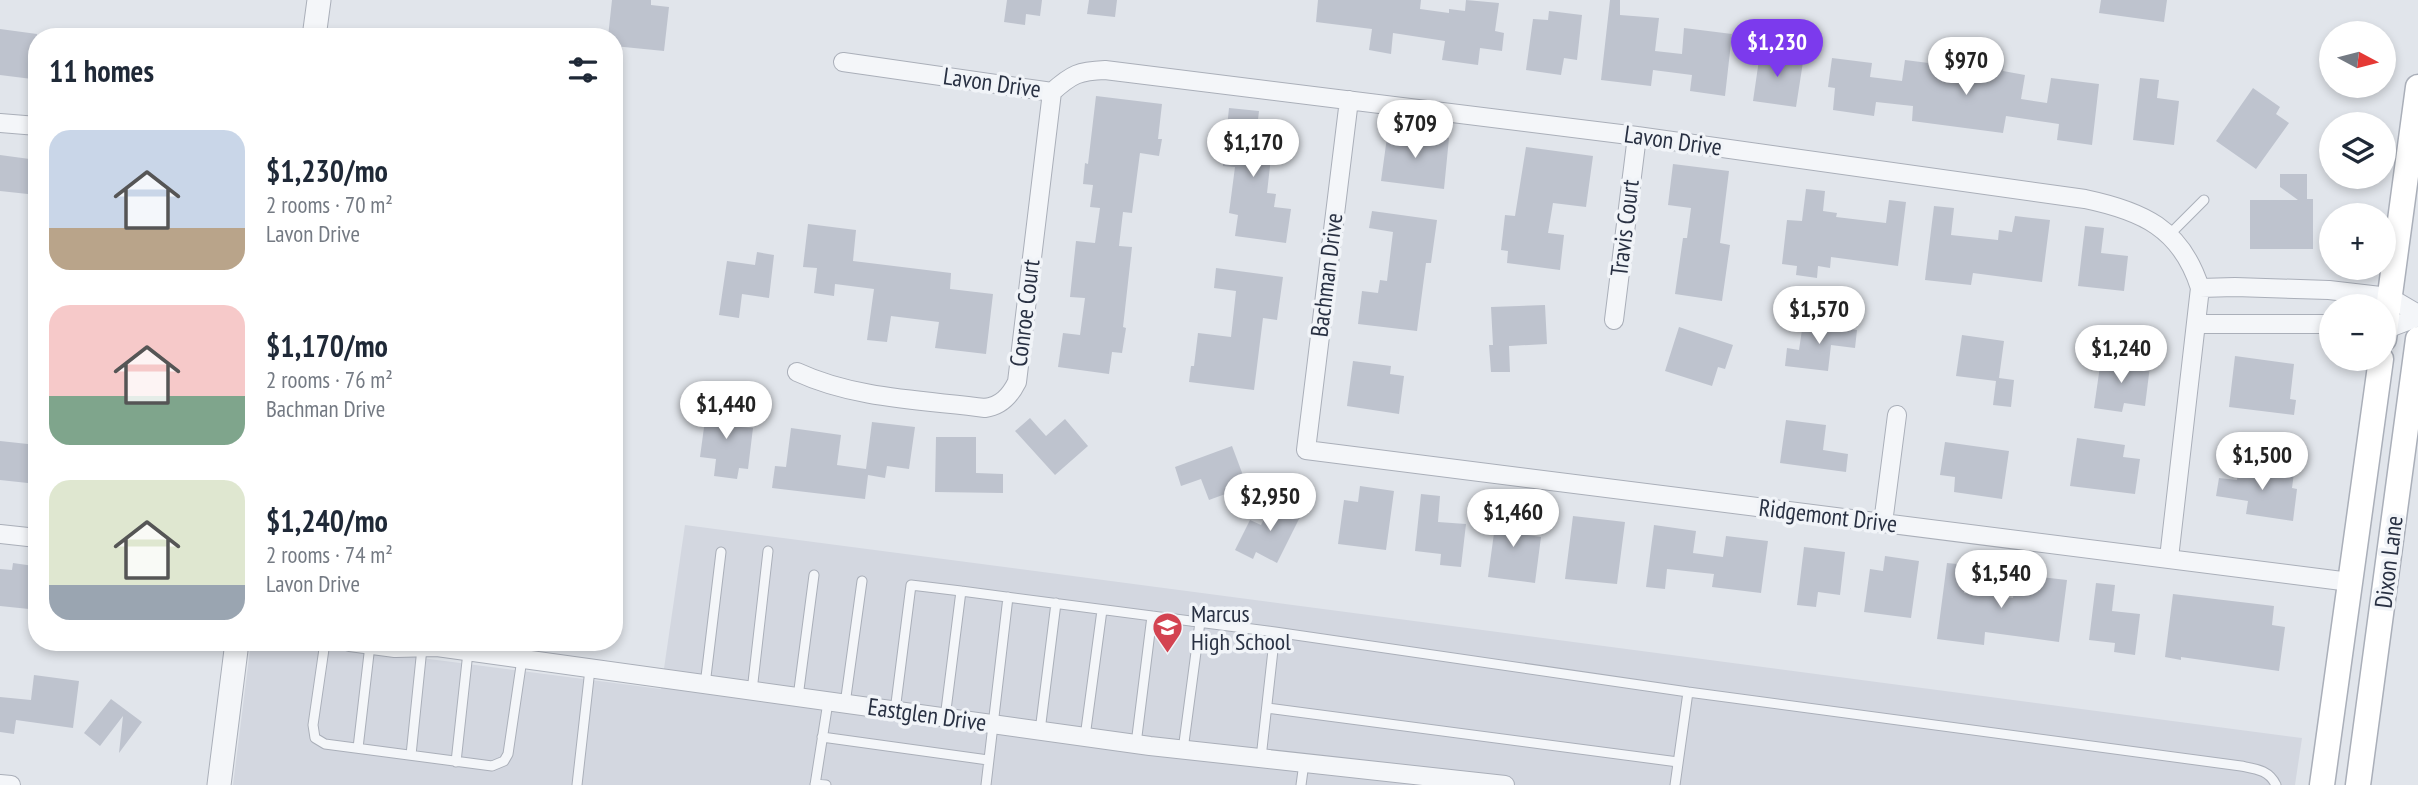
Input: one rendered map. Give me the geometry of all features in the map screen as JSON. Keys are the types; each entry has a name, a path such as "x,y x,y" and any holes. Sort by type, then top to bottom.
{"main road":[{"path":"2389,294 2418,88"},
{"name":"Dixon Lane","path":"2358,785 2418,339"},
{"name":"Dixon Lane","path":"2322,785 2379,371"}],"street":[{"path":"315,28 319,0"},
{"name":"Lavon Drive","path":"843,62 1052,92 1081,71 1105,70 1637,136 2115,205 2159,225 2169,234 2188,257 2200,288 2169,558"},
{"name":"Conroe Court","path":"797,372 817,381 862,392 985,408 996,407 1012,392 1017,382 1052,92"},
{"name":"Bachman Drive","path":"1306,450 1349,100"},
{"path":"0,122 28,125"},
{"name":"Travis Court","path":"1614,320 1637,136"},
{"path":"2200,288 2329,290 2363,294"},
{"path":"2396,302 2418,316"},
{"path":"2396,327 2418,316"},
{"path":"2196,324 2319,324"},
{"path":"1883,523 1897,415"},
{"name":"Ridgemont Drive","path":"1306,450 2350,582"},
{"path":"0,534 28,537"},
{"path":"219,785 236,651"},
{"name":"Eastglen Drive","path":"456,651 1136,744 1505,785"},
{"path":"0,784 11,785"}],"lane":[{"path":"2169,234 2204,200"},
{"path":"752,691 768,551"},
{"path":"705,685 721,552"},
{"path":"798,697 814,575"},
{"path":"826,785 815,784 822,737 836,703 862,581"},
{"path":"895,711 911,585 1275,632 1688,692 2241,766 2263,771 2272,776 2276,785"},
{"path":"945,718 961,591"},
{"path":"986,785 1008,597"},
{"path":"1040,731 1056,603"},
{"path":"1086,737 1102,610"},
{"path":"1136,744 1152,616"},
{"path":"1183,750 1200,622"},
{"path":"1261,758 1275,632"},
{"path":"324,651 313,725 315,738 325,744 492,766 503,761 508,754 522,659"},
{"path":"358,748 369,651"},
{"path":"411,755 422,651"},
{"path":"456,761 468,652"},
{"path":"577,785 590,668"},
{"path":"1675,785 1688,692"},
{"path":"1267,708 1678,762"},
{"path":"822,737 989,760"},
{"path":"1301,785 1304,763"}],"shaded area":[{"name":"Marcus High School","path":"685,525 2302,738 2295,785 233,785 250,651 368,651 661,689"}],"building":[{"path":"612,0 651,0 651,5 669,7 664,51 623,47 623,28 609,28"},
{"path":"1007,0 1042,0 1040,16 1026,14 1025,25 1004,22"},
{"path":"1089,0 1117,0 1115,17 1087,14"},
{"path":"1318,0 1421,0 1420,9 1449,13 1449,9 1465,11 1466,0 1499,3 1495,31 1504,33 1502,51 1480,48 1478,65 1442,60 1445,41 1393,33 1391,54 1369,50 1372,29 1316,22"},
{"path":"1610,0 1620,0 1620,15 1659,18 1655,51 1682,54 1684,28 1732,34 1725,96 1690,91 1692,75 1653,70 1651,86 1601,80"},
{"path":"2101,0 2167,0 2164,22 2099,13"},
{"path":"1549,11 1582,15 1577,60 1564,58 1561,75 1526,70 1533,19 1548,20"},
{"path":"0,29 28,33 28,78 0,75"},
{"path":"1761,46 1781,48 1780,59 1803,62 1796,107 1753,101"},
{"path":"1832,58 1872,63 1870,77 1902,81 1905,60 1976,69 1978,59 2004,63 2003,71 2025,75 2021,99 2047,103 2051,78 2099,84 2092,145 2057,140 2059,124 2006,116 2003,133 1912,121 1913,106 1876,102 1874,116 1833,110 1835,88 1828,87"},
{"path":"2140,78 2159,80 2157,98 2179,101 2174,145 2133,140"},
{"path":"2253,88 2280,107 2276,114 2289,123 2256,169 2216,141"},
{"path":"1096,96 1162,104 1159,156 1140,153 1132,213 1123,212 1119,246 1132,247 1123,327 1126,328 1122,353 1112,352 1109,374 1058,367 1063,333 1080,335 1085,298 1070,297 1076,241 1095,243 1100,208 1090,207 1093,185 1083,184"},
{"path":"1229,108 1259,111 1257,128 1274,130 1267,193 1276,194 1274,207 1291,209 1286,243 1235,236 1238,215 1229,213 1235,167 1223,166"},
{"path":"1388,130 1449,138 1444,189 1381,181"},
{"path":"1526,147 1593,156 1586,207 1553,203 1548,233 1564,235 1560,270 1507,263 1508,251 1501,250 1505,215 1515,216"},
{"path":"0,155 28,159 28,194 0,191"},
{"path":"1673,164 1729,171 1720,243 1730,245 1722,301 1675,294 1683,238 1687,238 1691,208 1668,205"},
{"path":"2280,174 2307,174 2307,199 2313,199 2313,249 2250,249 2250,200 2298,200 2280,187"},
{"path":"1806,189 1825,191 1823,211 1837,213 1836,217 1886,223 1889,200 1906,202 1898,266 1831,257 1830,268 1818,266 1817,278 1796,275 1797,266 1782,264 1787,220 1802,221"},
{"path":"1934,206 1954,208 1951,235 1998,240 1999,230 2012,232 2015,216 2050,220 2042,282 1973,273 1971,285 1925,280"},
{"path":"1372,211 1437,220 1431,263 1426,263 1417,331 1358,324 1362,291 1378,293 1380,280 1387,281 1393,232 1369,228"},
{"path":"808,224 856,230 853,261 951,273 950,289 993,294 986,354 935,348 939,322 891,316 887,342 867,340 874,289 835,284 834,296 814,293 817,268 803,267"},
{"path":"2085,226 2104,228 2101,253 2128,256 2124,291 2078,286"},
{"path":"757,252 774,255 769,298 742,294 739,318 719,315 727,261 755,265"},
{"path":"1216,268 1283,277 1277,320 1263,318 1254,390 1189,382 1198,333 1231,337 1236,291 1214,288"},
{"path":"1545,305 1547,344 1509,346 1510,372 1491,372 1491,307"},
{"path":"1803,323 1857,330 1855,348 1831,345 1828,371 1785,366 1787,348 1799,350"},
{"path":"1679,327 1733,345 1725,369 1718,367 1712,386 1665,371"},
{"path":"1962,335 2004,341 1999,378 2014,380 2011,407 1993,405 1996,381 1956,376"},
{"path":"2235,356 2294,364 2290,399 2296,400 2294,415 2229,407"},
{"path":"2101,359 2150,366 2145,406 2124,403 2122,412 2094,408"},
{"path":"1353,361 1391,366 1390,374 1404,376 1399,414 1347,406"},
{"path":"707,405 743,410 741,427 753,428 748,469 739,468 737,479 714,476 716,459 700,457"},
{"path":"1030,418 1046,436 1065,419 1088,446 1055,475 1015,431"},
{"path":"1786,420 1826,425 1823,450 1848,454 1846,472 1780,463"},
{"path":"872,422 915,427 909,469 887,466 885,478 868,475 865,499 772,488 775,466 786,467 791,428 841,435 837,465 866,469"},
{"path":"936,437 976,437 976,473 1003,474 1003,493 935,492"},
{"path":"2077,438 2125,445 2123,457 2140,459 2135,494 2070,486"},
{"path":"0,441 28,444 28,483 0,480"},
{"path":"1945,442 2009,451 2002,499 1954,492 1955,477 1940,475"},
{"path":"1232,446 1247,486 1209,500 1201,479 1181,486 1175,467"},
{"path":"2239,466 2294,473 2292,488 2297,489 2293,521 2246,514 2248,501 2216,496 2219,478 2237,480"},
{"path":"1360,486 1394,491 1386,550 1338,544 1344,500 1358,502"},
{"path":"1421,494 1440,496 1438,522 1466,524 1461,567 1440,565 1441,554 1415,551"},
{"path":"1274,499 1302,513 1277,563 1256,552 1253,559 1235,550 1250,520 1261,525"},
{"path":"1498,504 1518,507 1515,533 1541,537 1535,583 1488,577"},
{"path":"1573,516 1625,522 1617,584 1565,579"},
{"path":"1654,525 1696,531 1693,553 1723,557 1726,536 1768,541 1761,593 1712,587 1714,574 1667,569 1665,589 1646,587"},
{"path":"1804,547 1845,552 1840,595 1818,592 1816,607 1797,605"},
{"path":"1885,556 1919,561 1911,618 1864,612 1870,569 1883,571"},
{"path":"13,563 28,565 28,609 0,606 0,569 12,570"},
{"path":"1947,563 1967,565 1964,593 2013,598 2016,574 2067,580 2059,642 1985,632 1984,645 1937,639"},
{"path":"2096,583 2115,585 2112,611 2140,614 2135,655 2114,652 2115,643 2089,640"},
{"path":"2173,594 2274,606 2272,625 2285,627 2279,671 2165,657"},
{"path":"34,675 79,681 73,728 16,720 14,734 0,732 0,697 31,700"},
{"path":"111,699 142,722 119,753 123,716 100,746 84,733"}],"place":[{"name":"Marcus High School","path":"1168,655"}]}
